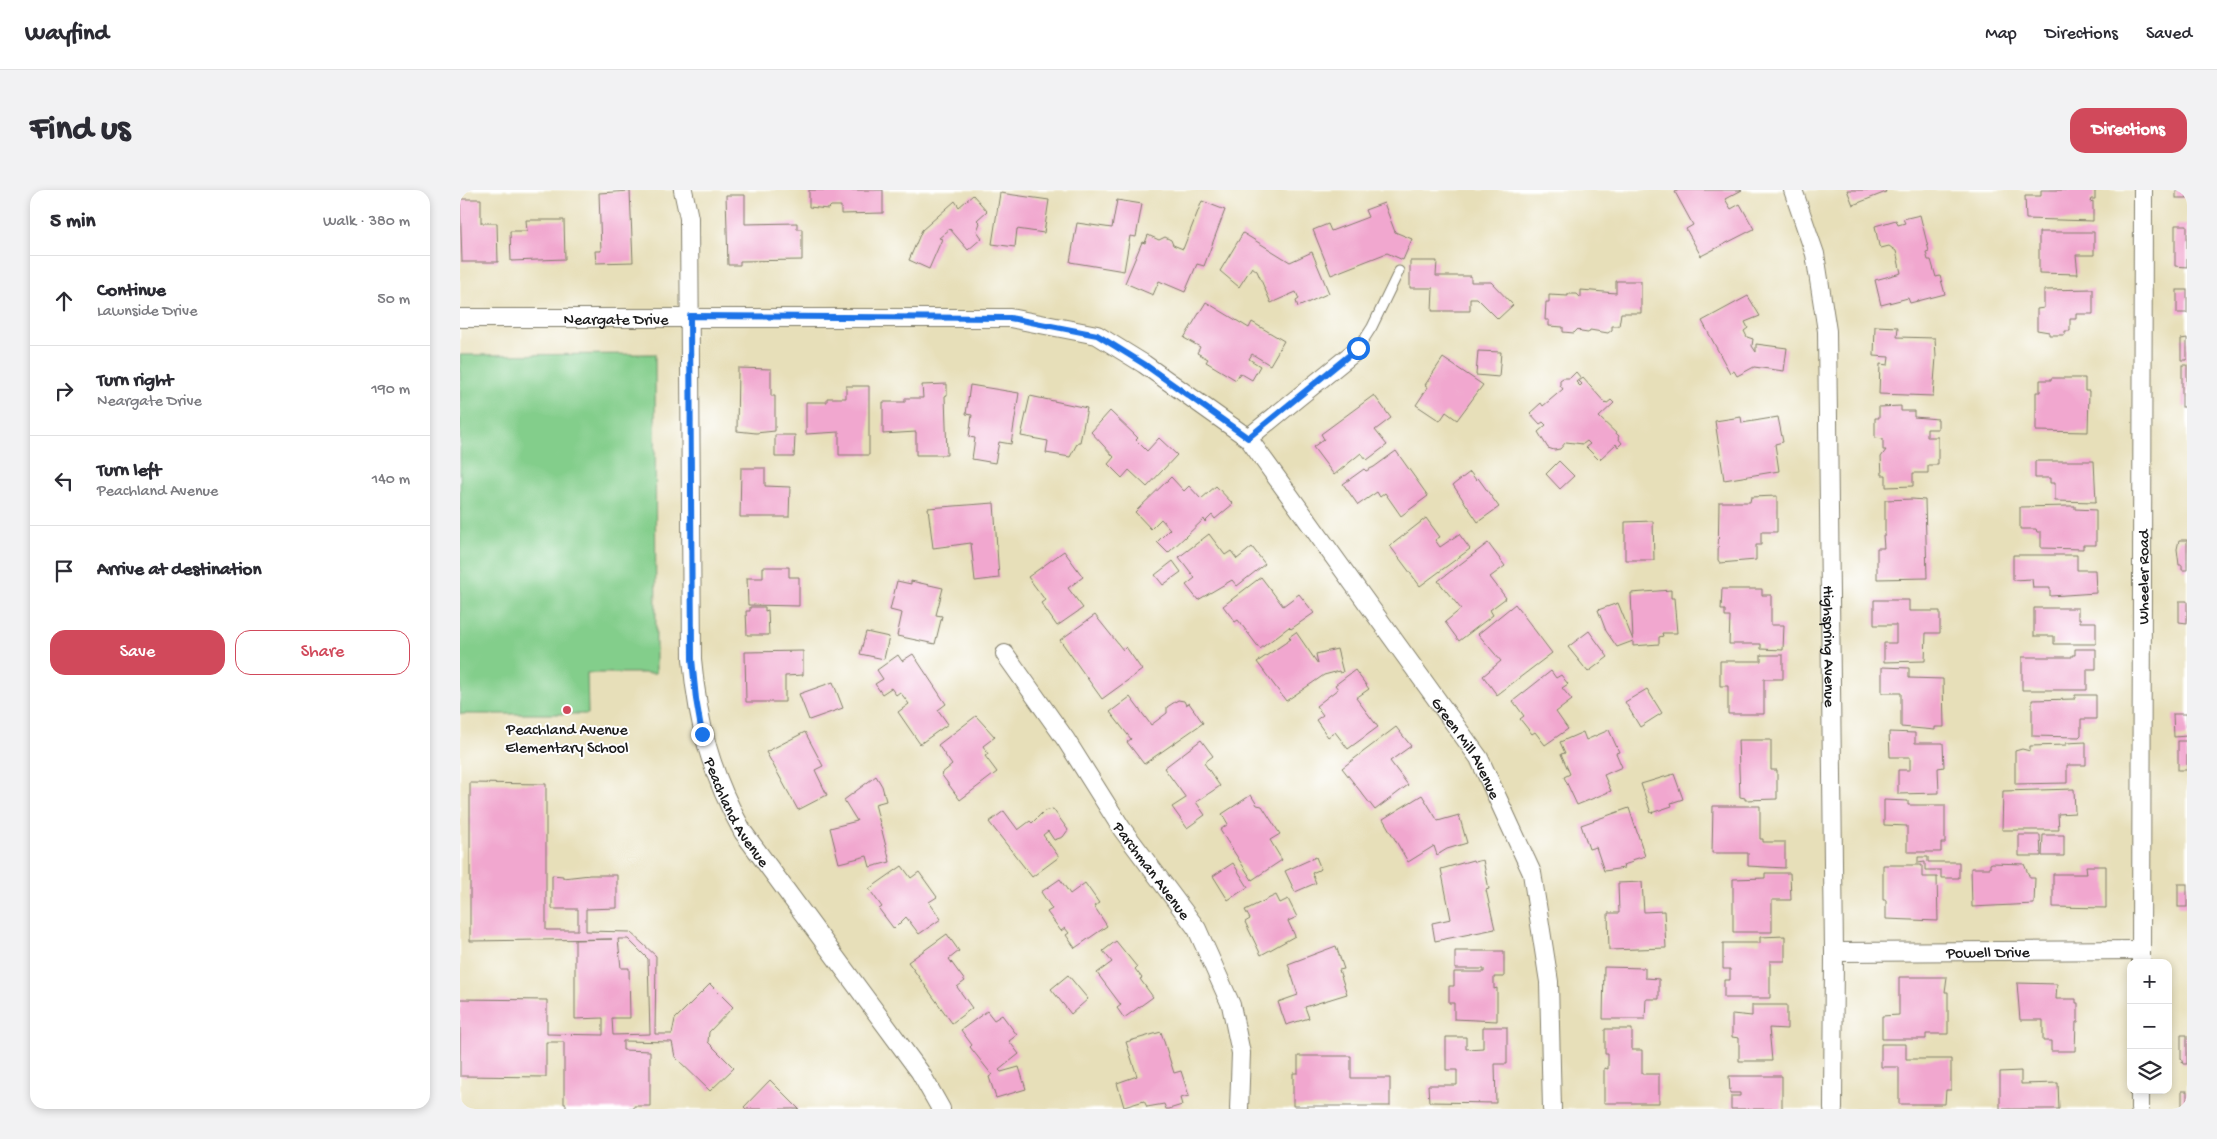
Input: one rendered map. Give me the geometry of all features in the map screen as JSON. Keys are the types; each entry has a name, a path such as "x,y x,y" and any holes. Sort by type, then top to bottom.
{"street":[{"name":"Peachland Avenue","path":"683,190 689,218 692,659 697,708 712,768 726,801 743,832 920,1072 941,1109"},
{"name":"Highspring Avenue","path":"1793,190 1815,254 1827,331 1834,952 1833,1109"},
{"name":"Wheeler Road","path":"2141,957 2143,190"},
{"name":"Neargate Drive","path":"460,318 690,316 1010,318 1097,335 1144,364 1248,438"},
{"path":"1248,438 1358,348"},
{"name":"Green Mill Avenue","path":"1248,438 1478,758 1528,865 1532,874 1549,982 1552,1109"},
{"name":"Parchman Avenue","path":"1005,654 1066,740 1122,829 1197,928 1231,1005 1241,1053 1239,1109"},
{"name":"Powell Drive","path":"1834,952 2141,957"},
{"path":"2140,1094 2140,1109"}],"lane":[{"path":"1358,348 1372,327 1399,271"}],"green space":[{"path":"655,354 656,673 587,673 588,714 460,714 460,355"}],"building":[{"path":"809,190 883,190 883,213 841,214 841,206 831,206 828,209 809,207"},
{"path":"1679,190 1742,190 1725,199 1731,209 1740,204 1754,229 1701,256 1686,229 1693,225 1675,192"},
{"path":"1847,190 1885,190 1886,192 1853,205"},
{"path":"2041,190 2095,190 2095,199 2091,199 2090,202 2093,201 2093,221 2026,219 2025,196 2041,196"},
{"path":"2176,190 2187,190 2187,198 2176,198"},
{"path":"630,191 633,262 596,263 595,251 601,251 599,193"},
{"path":"1000,193 1049,200 1044,233 1017,229 1015,247 992,244"},
{"path":"726,195 745,195 745,224 797,223 797,229 802,229 802,260 740,261 740,265 728,265"},
{"path":"973,195 987,211 977,220 980,223 977,231 982,238 968,250 950,229 939,238 942,239 929,269 909,260 922,230 955,201 959,207"},
{"path":"460,199 481,199 481,223 497,223 498,262 462,262"},
{"path":"1117,200 1142,204 1136,237 1130,236 1124,271 1070,262 1077,223 1112,228"},
{"path":"1202,201 1225,210 1204,266 1197,264 1185,292 1159,281 1153,295 1125,283 1142,242 1145,243 1148,235 1159,240 1165,237 1171,240 1173,245 1183,249"},
{"path":"1384,203 1395,232 1412,239 1403,260 1387,253 1331,275 1313,230 1328,224 1331,231 1368,217 1365,210"},
{"path":"1920,215 1929,251 1926,252 1928,260 1931,260 1936,277 1940,276 1945,294 1910,303 1908,298 1881,305 1875,280 1901,273 1896,251 1889,246 1881,248 1879,246 1875,226 1896,220 1898,225 1905,223 1903,219"},
{"path":"526,220 564,220 565,259 511,261 510,231 527,231"},
{"path":"2175,225 2187,225 2187,267 2175,266"},
{"path":"2039,232 2094,232 2094,255 2076,255 2078,274 2039,273"},
{"path":"1243,233 1290,262 1312,252 1329,293 1298,307 1296,301 1299,299 1296,292 1271,303 1257,271 1252,267 1239,287 1220,271"},
{"path":"1410,261 1437,261 1436,276 1471,276 1471,282 1491,282 1513,305 1498,319 1477,298 1470,298 1470,311 1432,311 1433,288 1410,288"},
{"path":"1616,281 1641,281 1641,313 1621,313 1619,326 1612,326 1612,330 1608,333 1590,330 1588,333 1581,332 1578,329 1574,333 1563,332 1563,327 1549,326 1549,320 1545,320 1546,302 1549,302 1549,295 1568,296 1568,294 1577,294 1581,298 1581,290 1616,293"},
{"path":"2093,289 2093,314 2076,314 2076,319 2070,319 2070,331 2065,331 2065,335 2049,335 2049,332 2037,330 2037,309 2044,308 2044,290"},
{"path":"2177,290 2187,290 2187,313 2177,313"},
{"path":"1748,296 1760,316 1745,322 1748,328 1744,331 1747,337 1753,339 1752,346 1756,352 1756,344 1787,348 1784,371 1754,367 1737,376 1734,371 1730,373 1702,321"},
{"path":"1206,302 1249,328 1252,322 1284,341 1270,365 1252,354 1249,359 1260,366 1252,380 1240,373 1236,380 1206,362 1208,359 1197,353 1200,347 1184,338"},
{"path":"1875,326 1898,327 1897,337 1935,338 1936,357 1933,396 1879,394 1880,364 1888,365 1889,357 1874,356"},
{"path":"2187,338 2187,360 2181,360 2181,339"},
{"path":"1478,351 1501,352 1499,377 1476,375"},
{"path":"1443,358 1483,385 1457,420 1446,412 1440,421 1416,405 1428,387 1425,385"},
{"path":"2182,365 2187,365 2187,407 2182,407"},
{"path":"738,368 771,369 771,396 775,396 775,431 756,433 737,431"},
{"path":"1576,372 1581,378 1576,382 1580,386 1582,384 1579,381 1583,378 1606,404 1611,400 1614,403 1599,417 1619,436 1618,438 1622,443 1618,447 1616,444 1599,460 1586,447 1590,444 1587,441 1583,444 1566,442 1560,449 1548,448 1538,432 1546,425 1543,422 1540,424 1530,413 1541,403 1543,406 1563,389 1560,385 1560,380 1570,378"},
{"path":"2051,378 2085,378 2085,391 2089,391 2088,432 2036,431 2036,392 2040,392 2040,380 2051,380"},
{"path":"947,384 947,395 945,396 947,455 916,455 916,432 883,434 883,402 905,402 905,398 923,398 922,385"},
{"path":"970,385 1019,393 1011,444 999,442 995,463 972,459 975,438 969,437 972,415 966,414"},
{"path":"846,386 869,386 869,455 839,455 839,432 806,434 806,402 827,402 827,398 846,398"},
{"path":"1374,395 1391,418 1375,430 1387,445 1367,460 1361,453 1334,475 1313,447 1324,439 1321,434"},
{"path":"1030,396 1087,408 1080,442 1078,442 1070,457 1046,453 1048,441 1021,436"},
{"path":"1901,406 1901,411 1914,411 1914,417 1938,419 1938,429 1927,429 1927,437 1938,437 1938,465 1928,465 1928,473 1913,473 1913,486 1886,487 1886,475 1882,475 1881,457 1886,450 1883,450 1883,439 1875,438 1875,418 1879,418 1879,407"},
{"path":"1110,411 1138,438 1136,440 1147,451 1159,438 1177,455 1147,487 1129,470 1122,478 1108,464 1114,457 1091,432"},
{"path":"1741,417 1742,423 1778,417 1783,442 1775,444 1779,471 1724,480 1715,421"},
{"path":"775,435 795,435 794,457 775,457"},
{"path":"1396,451 1428,496 1401,516 1385,493 1380,497 1377,492 1358,505 1343,484 1364,469 1366,471 1374,467"},
{"path":"1559,461 1574,476 1560,489 1546,474"},
{"path":"2035,461 2094,461 2096,502 2055,501 2055,483 2050,483 2050,478 2035,478"},
{"path":"741,468 765,468 765,486 790,487 789,517 740,517"},
{"path":"1470,472 1476,480 1478,478 1499,507 1478,522 1453,485"},
{"path":"1171,477 1184,491 1189,486 1201,499 1216,486 1233,504 1215,519 1212,515 1205,522 1204,519 1168,553 1157,542 1170,529 1161,519 1151,529 1135,512"},
{"path":"1777,496 1777,532 1761,532 1761,545 1756,545 1756,560 1720,563 1718,560 1719,502 1750,502 1751,497"},
{"path":"1885,500 1925,500 1927,578 1877,579 1877,548 1884,548"},
{"path":"994,503 999,578 975,581 971,543 933,548 928,508"},
{"path":"2075,506 2075,509 2096,510 2096,545 2083,545 2083,549 2041,548 2041,532 2037,532 2036,529 2020,529 2020,507"},
{"path":"1426,518 1440,537 1435,540 1440,547 1459,534 1470,549 1420,586 1390,546"},
{"path":"1653,521 1654,560 1625,560 1625,522"},
{"path":"1209,534 1225,555 1231,551 1237,559 1252,547 1265,564 1237,586 1232,580 1198,600 1186,585 1195,578 1179,557"},
{"path":"2179,540 2187,540 2187,570 2182,570 2182,565 2179,565 2177,549"},
{"path":"1488,543 1505,566 1490,577 1506,598 1490,610 1493,615 1459,641 1445,622 1461,609 1438,581"},
{"path":"1064,551 1083,577 1068,588 1083,608 1057,626 1041,603 1045,600 1028,577"},
{"path":"2013,555 2077,555 2077,570 2095,570 2096,593 2050,596 2050,588 2033,588 2032,579 2013,580"},
{"path":"1173,561 1181,572 1163,585 1155,575"},
{"path":"763,567 789,567 789,577 799,577 799,606 748,605 747,578 763,578"},
{"path":"1261,577 1283,606 1299,594 1314,613 1291,629 1289,627 1260,649 1238,620 1235,622 1223,606"},
{"path":"897,581 911,584 911,581 943,588 936,615 942,616 935,644 897,636 902,613 890,610"},
{"path":"1722,589 1762,589 1762,595 1771,595 1771,625 1784,625 1783,650 1761,649 1761,644 1729,644 1730,617 1725,617 1725,610 1721,610"},
{"path":"1671,590 1671,598 1674,598 1677,633 1662,633 1663,636 1659,637 1659,644 1633,646 1633,641 1617,647 1606,631 1598,610 1618,603 1633,640 1631,593"},
{"path":"1874,600 1909,600 1909,611 1940,611 1940,633 1926,633 1925,661 1884,662 1884,643 1896,643 1896,625 1874,625"},
{"path":"2179,601 2187,601 2187,623 2179,622"},
{"path":"1515,604 1552,653 1497,695 1483,676 1501,661 1478,634"},
{"path":"750,607 765,607 765,611 768,610 769,635 747,635 746,611 750,611"},
{"path":"2034,608 2078,608 2080,622 2096,622 2096,644 2054,644 2054,636 2034,636"},
{"path":"1095,615 1123,650 1126,647 1142,670 1102,699 1060,640"},
{"path":"1589,631 1608,657 1588,672 1568,647"},
{"path":"866,632 889,637 884,659 860,654"},
{"path":"1296,632 1318,664 1316,654 1337,649 1343,672 1340,673 1339,671 1324,675 1286,701 1257,662 1291,639 1289,637"},
{"path":"2075,649 2096,649 2096,669 2087,669 2087,690 2022,690 2022,657 2072,657 2072,655 2075,655"},
{"path":"803,651 803,675 785,676 785,702 746,702 745,652"},
{"path":"913,654 946,704 938,710 948,724 920,744 898,712 909,704 900,692 896,695 891,688 882,694 875,684 883,679 877,670 898,655 902,661"},
{"path":"1761,655 1783,655 1783,679 1764,679 1764,714 1728,714 1728,686 1720,686 1720,661 1761,661"},
{"path":"1882,667 1909,668 1909,678 1943,679 1944,727 1935,727 1935,730 1901,727 1901,693 1882,693"},
{"path":"1355,670 1369,689 1356,698 1378,727 1348,749 1335,732 1328,737 1316,720 1323,715 1316,706 1338,689 1335,685"},
{"path":"1551,671 1556,678 1561,675 1568,684 1562,688 1572,700 1556,712 1568,729 1545,745 1535,732 1532,734 1520,719 1524,716 1513,701"},
{"path":"833,682 843,708 809,720 799,694"},
{"path":"1647,689 1662,713 1640,727 1625,702"},
{"path":"2075,695 2096,695 2096,719 2081,719 2081,735 2079,737 2032,736 2032,700 2075,699"},
{"path":"1130,697 1151,725 1167,713 1167,707 1178,700 1184,701 1186,705 1189,703 1203,723 1144,764 1127,742 1131,739 1110,712"},
{"path":"2173,714 2187,714 2187,736 2174,737"},
{"path":"976,716 995,737 983,746 988,754 985,756 997,772 960,800 941,774 952,765 938,745"},
{"path":"1396,727 1411,746 1390,761 1408,785 1375,810 1342,768"},
{"path":"1609,730 1619,752 1616,753 1622,767 1604,775 1611,791 1577,805 1564,777 1570,774 1561,754 1565,753 1560,742 1583,732 1586,740"},
{"path":"805,732 823,766 815,770 827,795 798,810 766,752"},
{"path":"1889,732 1915,733 1915,743 1943,743 1944,767 1938,768 1939,793 1898,794 1898,770 1910,770 1910,757 1890,757"},
{"path":"1201,740 1213,756 1204,763 1220,786 1196,802 1205,815 1187,828 1172,807 1186,798 1164,768"},
{"path":"1738,740 1771,740 1771,770 1777,770 1777,799 1745,800 1745,798 1740,797"},
{"path":"2178,741 2187,741 2187,770 2178,770"},
{"path":"2086,742 2086,765 2067,765 2067,783 2015,784 2015,751 2022,749 2030,751 2030,746 2066,745 2066,743"},
{"path":"1674,774 1683,799 1671,803 1672,806 1651,813 1641,784"},
{"path":"876,776 882,786 886,801 875,804 890,862 870,867 867,856 839,863 830,828 857,821 844,800"},
{"path":"470,783 546,784 546,930 578,930 578,909 552,909 552,875 563,876 563,878 617,875 617,908 586,909 586,931 630,932 656,956 655,1034 672,1034 675,1019 710,984 733,1007 709,1032 708,1042 734,1068 710,1091 675,1057 672,1042 623,1041 623,1050 650,1051 650,1106 634,1106 634,1109 566,1109 566,1104 564,1104 564,1042 546,1042 546,1077 460,1076 460,999 547,1000 547,1034 603,1035 603,1018 575,1019 575,940 612,939 470,941","holes":["618,939 628,939 648,959 650,1034 613,1035 612,1018 630,1018 629,968 621,968"]},
{"path":"2074,789 2075,813 2058,814 2059,830 2002,830 2003,791"},
{"path":"1251,795 1257,805 1262,806 1280,834 1270,840 1282,860 1252,880 1220,830 1228,824 1222,814"},
{"path":"1422,795 1438,821 1459,815 1467,843 1447,849 1437,855 1434,846 1408,862 1383,819"},
{"path":"1884,800 1908,801 1908,805 1945,805 1945,843 1941,843 1941,852 1907,852 1907,826 1884,825"},
{"path":"1713,806 1760,806 1760,839 1763,839 1763,842 1785,842 1785,868 1748,866 1748,853 1712,853"},
{"path":"1629,808 1645,856 1623,865 1624,868 1604,871 1596,847 1589,849 1581,825"},
{"path":"1053,809 1068,830 1063,837 1054,840 1048,831 1043,835 1059,857 1032,877 989,822 1004,811 1018,830 1030,821 1032,823 1044,811"},
{"path":"2019,835 2040,835 2041,856 2019,856"},
{"path":"2043,835 2064,835 2064,856 2042,856"},
{"path":"1316,857 1321,869 1312,873 1316,883 1295,892 1285,871"},
{"path":"1918,857 1928,857 1928,862 1959,862 1959,878 1941,878 1941,870 1925,870 1925,862 1918,863"},
{"path":"1473,860 1474,862 1483,860 1489,889 1486,890 1495,929 1435,941 1432,923 1451,919 1441,869"},
{"path":"1233,863 1248,887 1228,900 1213,876"},
{"path":"1992,863 2024,864 2030,878 2035,878 2034,904 1972,907 1971,868 1990,868"},
{"path":"1883,865 1922,865 1922,877 1937,877 1938,921 1886,919 1886,900 1883,900"},
{"path":"902,866 911,878 919,872 937,897 929,902 941,919 919,934 906,917 894,929 879,909 882,907 869,889"},
{"path":"2086,866 2106,866 2106,908 2053,907 2053,874 2087,874"},
{"path":"1765,873 1790,873 1791,900 1772,900 1772,932 1733,932 1733,879 1765,878"},
{"path":"1060,879 1070,894 1085,883 1099,903 1094,906 1107,926 1075,948 1066,935 1069,933 1065,928 1061,931 1047,912 1052,909 1041,892"},
{"path":"1642,882 1644,912 1664,911 1666,948 1609,950 1608,913 1619,913 1618,883"},
{"path":"2178,884 2187,884 2187,907 2178,907"},
{"path":"1276,895 1280,903 1288,899 1297,917 1288,921 1295,936 1261,955 1245,922 1250,919 1245,910"},
{"path":"947,934 959,951 949,959 965,981 957,987 972,1008 952,1023 908,962"},
{"path":"1785,936 1785,961 1770,961 1770,998 1724,998 1724,980 1730,980 1730,969 1723,969 1723,943 1760,943 1760,937"},
{"path":"1116,941 1137,967 1135,969 1142,978 1140,979 1153,997 1124,1018 1117,1008 1121,1005 1097,973 1112,962 1103,951"},
{"path":"1336,946 1344,969 1339,970 1347,994 1305,1007 1309,1018 1286,1025 1278,1002 1298,995 1288,964"},
{"path":"1455,951 1504,951 1504,977 1494,977 1494,989 1497,988 1497,1021 1454,1019 1454,1003 1449,1003 1449,986 1454,986 1454,972 1484,972 1484,969 1455,969"},
{"path":"1604,967 1645,968 1645,978 1659,979 1659,999 1646,999 1645,1019 1603,1019"},
{"path":"1068,975 1088,999 1071,1014 1051,989"},
{"path":"1899,977 1947,977 1945,992 1948,992 1948,1034 1926,1034 1926,1039 1882,1039 1882,1016 1899,1015"},
{"path":"2017,983 2057,984 2056,999 2076,999 2076,1003 2078,1003 2078,1022 2076,1022 2075,1051 2051,1051 2051,1041 2043,1041 2043,1020 2020,1020"},
{"path":"1752,1005 1787,1005 1787,1029 1769,1028 1772,1061 1739,1061 1739,1038 1732,1037 1732,1014 1752,1016"},
{"path":"987,1011 994,1020 1002,1015 1017,1035 1009,1041 1019,1054 999,1070 1001,1072 1019,1067 1026,1089 996,1098 989,1077 992,1075 970,1047 972,1045 961,1030"},
{"path":"1483,1027 1507,1027 1507,1064 1495,1064 1496,1103 1429,1102 1428,1085 1457,1085 1457,1070 1446,1070 1446,1037 1466,1037 1466,1049 1483,1048"},
{"path":"1605,1029 1632,1029 1632,1050 1642,1050 1642,1074 1659,1074 1659,1103 1604,1103 1604,1068 1608,1069 1608,1054 1605,1054"},
{"path":"1161,1032 1174,1073 1181,1071 1189,1096 1180,1098 1182,1105 1169,1109 1166,1109 1164,1104 1147,1107 1144,1101 1124,1107 1117,1083 1137,1076 1126,1042"},
{"path":"2181,1035 2187,1035 2187,1064 2183,1064 2181,1058"},
{"path":"1881,1044 1906,1044 1906,1059 1951,1059 1951,1090 1946,1090 1945,1104 1899,1104 1899,1067 1881,1067"},
{"path":"1298,1056 1351,1056 1351,1078 1390,1078 1390,1106 1293,1106 1293,1073 1298,1073"},
{"path":"2021,1071 2021,1084 2058,1083 2059,1109 2000,1109 2000,1072"},
{"path":"1729,1076 1782,1076 1782,1109 1731,1109 1731,1096 1740,1096 1740,1093 1730,1093"},
{"path":"770,1080 799,1109 746,1109 744,1107"},
{"path":"2182,1091 2187,1091 2187,1109 2182,1109"}],"place":[{"name":"Peachland Avenue Elementary School","path":"567,710"}],"route":[{"path":"702,734 692,659 690,316 1010,318 1097,335 1144,364 1248,438 1358,348"}]}
